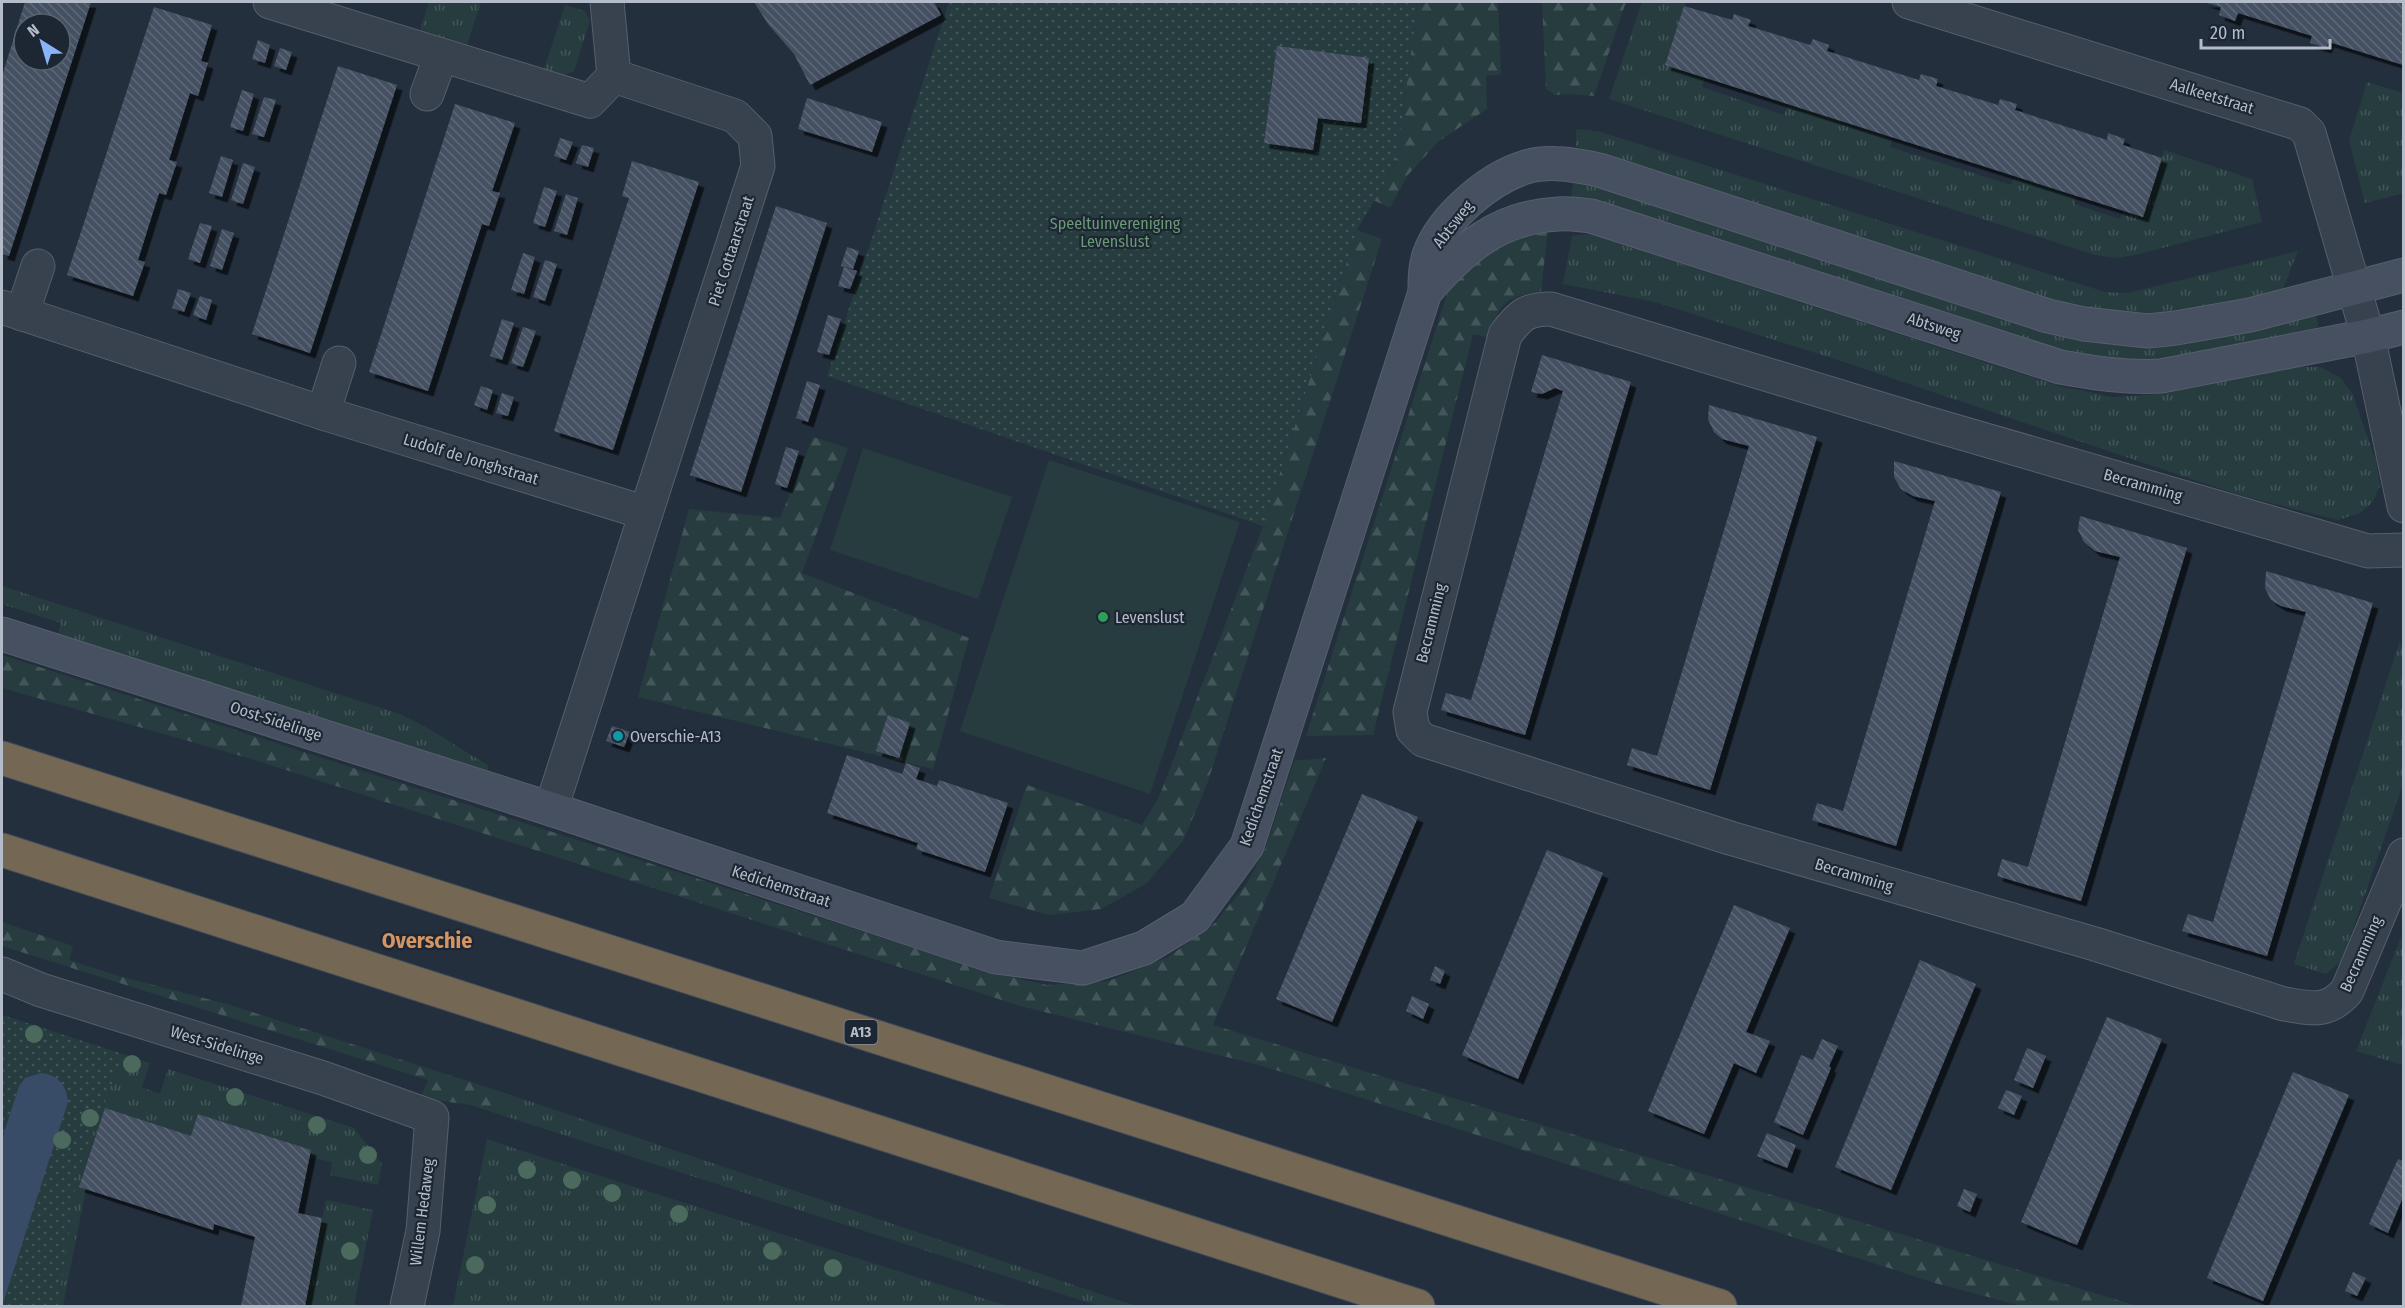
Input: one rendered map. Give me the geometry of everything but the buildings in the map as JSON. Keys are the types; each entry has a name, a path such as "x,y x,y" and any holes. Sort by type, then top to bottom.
{"highway":[{"name":"A13","path":"2,758 1720,1306"},
{"path":"2,850 1017,1179 1418,1306"}],"street":[{"path":"270,2 591,101 614,76 608,2"},
{"name":"Aalkeetstraat","path":"1909,2 2300,123 2309,133 2368,336 2403,506"},
{"path":"428,94 441,56"},
{"name":"Piet Cottaarstraat","path":"614,76 735,116 755,136 758,166 646,513"},
{"name":"Abtsweg","path":"1425,292 1425,272 1430,254 1440,234 1462,208 1488,186 1506,175 1524,167 1552,164 1599,170 2048,316 2084,324 2148,331 2176,328 2250,315 2403,275"},
{"name":"Abtsweg","path":"1425,292 1450,262 1482,238 1501,227 1528,218 1559,213 1591,216 2060,367 2107,375 2135,378 2161,376 2368,336 2403,327"},
{"path":"12,311 38,266"},
{"name":"Kedichemstraat","path":"551,809 996,957 1083,968 1144,948 1195,917 1247,846 1425,292"},
{"name":"Becramming","path":"2403,550 2368,551 1931,424 1551,309 1532,309 1517,320 1505,335 1410,712 1413,730 1422,740 1730,838 2095,944 2284,1004 2316,1008 2336,1004 2347,991 2403,855"},
{"name":"Ludolf de Jonghstraat","path":"12,311 323,413 646,513"},
{"path":"323,413 339,363"},
{"path":"551,809 646,513"},
{"name":"Oost-Sidelinge","path":"2,634 551,809"},
{"name":"West-Sidelinge","path":"2,974 41,990 322,1078 432,1117"},
{"name":"Willem Hedaweg","path":"407,1306 423,1231 432,1117"}],"green space":[{"path":"429,2 481,2 467,45 420,30"},
{"name":"Speeltuinvereniging Levenslust","path":"949,2 1418,2 1396,162 1357,230 1263,526 827,376"},
{"path":"1418,2 1498,2 1501,74 1486,76 1487,109 1439,141 1407,176 1390,208 1373,200 1396,162"},
{"path":"1542,2 1626,2 1594,96 1555,95 1546,89"},
{"path":"1642,2 1686,2 1665,65 1705,77 1702,87 1784,115 1788,104 1893,137 1890,147 2011,185 2014,176 2077,196 2074,204 2120,219 2123,211 2143,217 2164,150 2252,179 2262,222 2135,255 2117,258 2095,255 1609,99"},
{"path":"565,5 585,11 590,21 574,71 562,76 544,69"},
{"path":"2367,82 2403,93 2404,193 2365,203 2349,141"},
{"path":"1576,129 1601,132 2105,292 2128,293 2298,251 2283,289 2222,306 2185,313 2149,314 2079,306 2062,303 1576,147"},
{"path":"1574,180 1589,182 2044,328 2310,313 2316,315 2318,326 2313,331 2170,360 2117,360 2068,353 1571,197"},
{"path":"1357,230 1382,239 1206,787 1183,841 1147,883 1101,909 1049,915 989,898 1027,785 1142,825 1159,797 1263,526"},
{"path":"1548,230 1541,291 1519,296 1505,304 1500,309 1490,338 1473,334 1373,735 1306,736 1447,294 1465,266 1496,245"},
{"path":"1589,234 2059,386 2113,397 2148,395 2300,367 2320,367 2341,378 2352,393 2376,461 2380,486 2373,502 2360,513 2338,520 2236,494 1841,361 1655,302 1563,284 1572,236"},
{"path":"813,437 848,448 802,573 969,638 933,769 638,697 689,509 780,518"},
{"path":"863,448 1012,497 978,599 830,550"},
{"name":"Levenslust","path":"1049,460 1240,522 1150,794 960,731"},
{"path":"2,586 400,714 426,727 489,766 487,771 57,636 61,623 2,604"},
{"path":"2400,641 2404,656 2403,784 2342,961 2326,974 2294,964"},
{"path":"2,655 988,972 1047,985 1109,981 1168,957 1215,923 1248,882 1266,847 1294,761 1326,758 1213,1025 2137,1306 2022,1306 1935,1283 1263,1066 1020,1006 255,760 2,688"},
{"path":"2,922 73,946 69,960 115,975 227,1004 502,1092 495,1113 471,1105 420,1098 428,1080 2,946"},
{"path":"2403,932 2404,1065 2356,1051"},
{"path":"2,1015 150,1063 142,1087 160,1094 168,1069 354,1128 382,1164 378,1185 330,1175 332,1162 310,1157 311,1150 199,1114 191,1136 105,1108 79,1187 86,1189 63,1306 2,1306"},
{"path":"2,1015 123,1054 77,1174 58,1306 2,1306"},
{"path":"502,1092 1136,1306 1099,1306 495,1113"},
{"path":"487,1139 516,1149 1007,1306 453,1306"},
{"path":"326,1200 373,1210 354,1306 305,1306"}],"water":[{"path":"41,1073 53,1076 60,1082 68,1102 2,1306 2,1139 19,1086 25,1078"}],"place":[{"name":"Levenslust","path":"1103,617"},
{"name":"Overschie-A13","path":"618,736"}],"district":[{"name":"Overschie","path":"427,940"}]}
